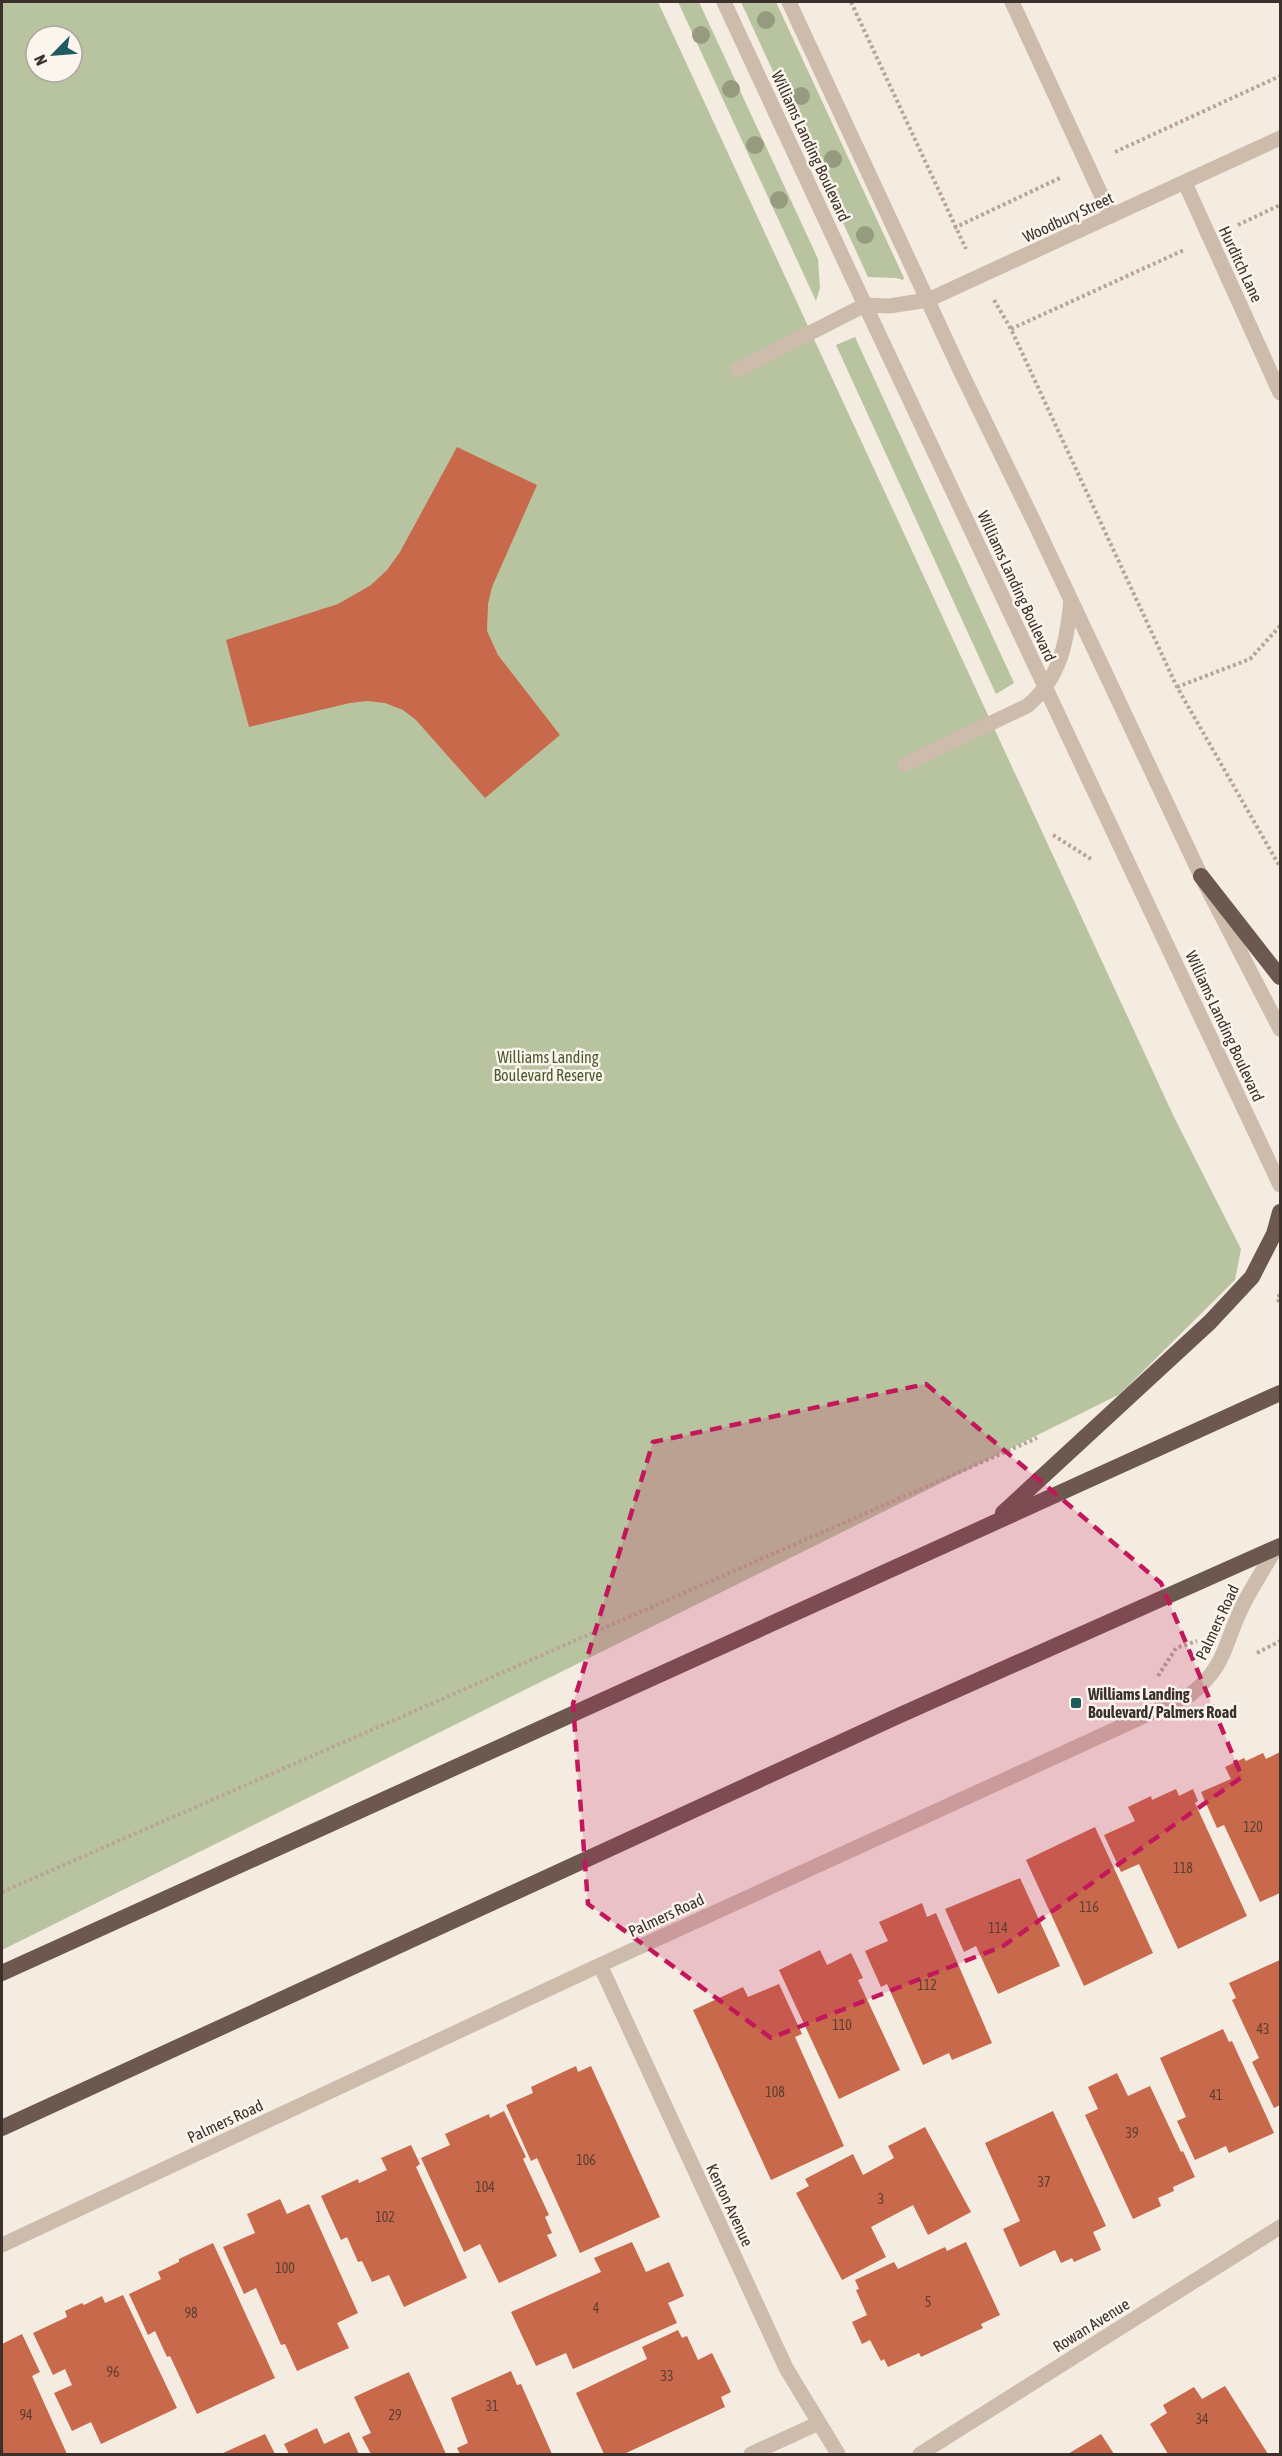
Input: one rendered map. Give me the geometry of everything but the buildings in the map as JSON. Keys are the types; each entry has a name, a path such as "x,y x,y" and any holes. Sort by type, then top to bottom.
{"highway":[{"path":"1201,876 1281,977"},
{"path":"992,1524 1108,1419 1252,1277 1274,1234 1281,1212"},
{"path":"2,1973 1281,1393"},
{"name":"Palmers Road","path":"2,2128 898,1716 1279,1547"}],"street":[{"name":"Williams Landing Boulevard","path":"724,2 1045,688 1281,1185"},
{"path":"789,2 1201,876 1281,1029"},
{"path":"1012,2 1111,216"},
{"name":"Woodbury Street","path":"865,304 889,306 928,300 981,278 1281,138"},
{"name":"Hurditch Lane","path":"1185,183 1281,393"},
{"path":"737,370 865,304"},
{"path":"905,764 1027,706 1054,675 1064,651 1071,600"},
{"name":"Palmers Road","path":"2,2245 600,1965 1190,1695 1204,1684 1218,1666 1243,1606 1279,1547"},
{"name":"Kenton Avenue","path":"600,1965 786,2368 838,2454"},
{"name":"Rowan Avenue","path":"920,2454 1281,2227"},
{"path":"751,2454 819,2423"}],"path":[{"path":"850,2 954,228 1011,329 1177,687 1281,867"},
{"path":"1011,329 1281,205"},
{"path":"1177,687 1250,659 1281,626"},
{"path":"1281,1295 1277,1297 1281,1304"},
{"path":"2,1892 1045,1434"}],"highlighted area":[{"path":"926,1384 1161,1583 1242,1777 1003,1946 771,2038 588,1904 573,1704 653,1442"}],"green space":[{"name":"Williams Landing Boulevard Reserve","path":"2,2 658,2 1174,1117 1241,1249 1235,1280 1120,1394 2,1950"},
{"path":"678,2 699,2 818,259 820,288 816,301"},
{"path":"741,2 776,2 903,280 868,277"},
{"path":"855,337 1014,683 996,694 836,345"}],"place":[{"name":"Williams Landing Boulevard/ Palmers Road","path":"1076,1703"}]}
